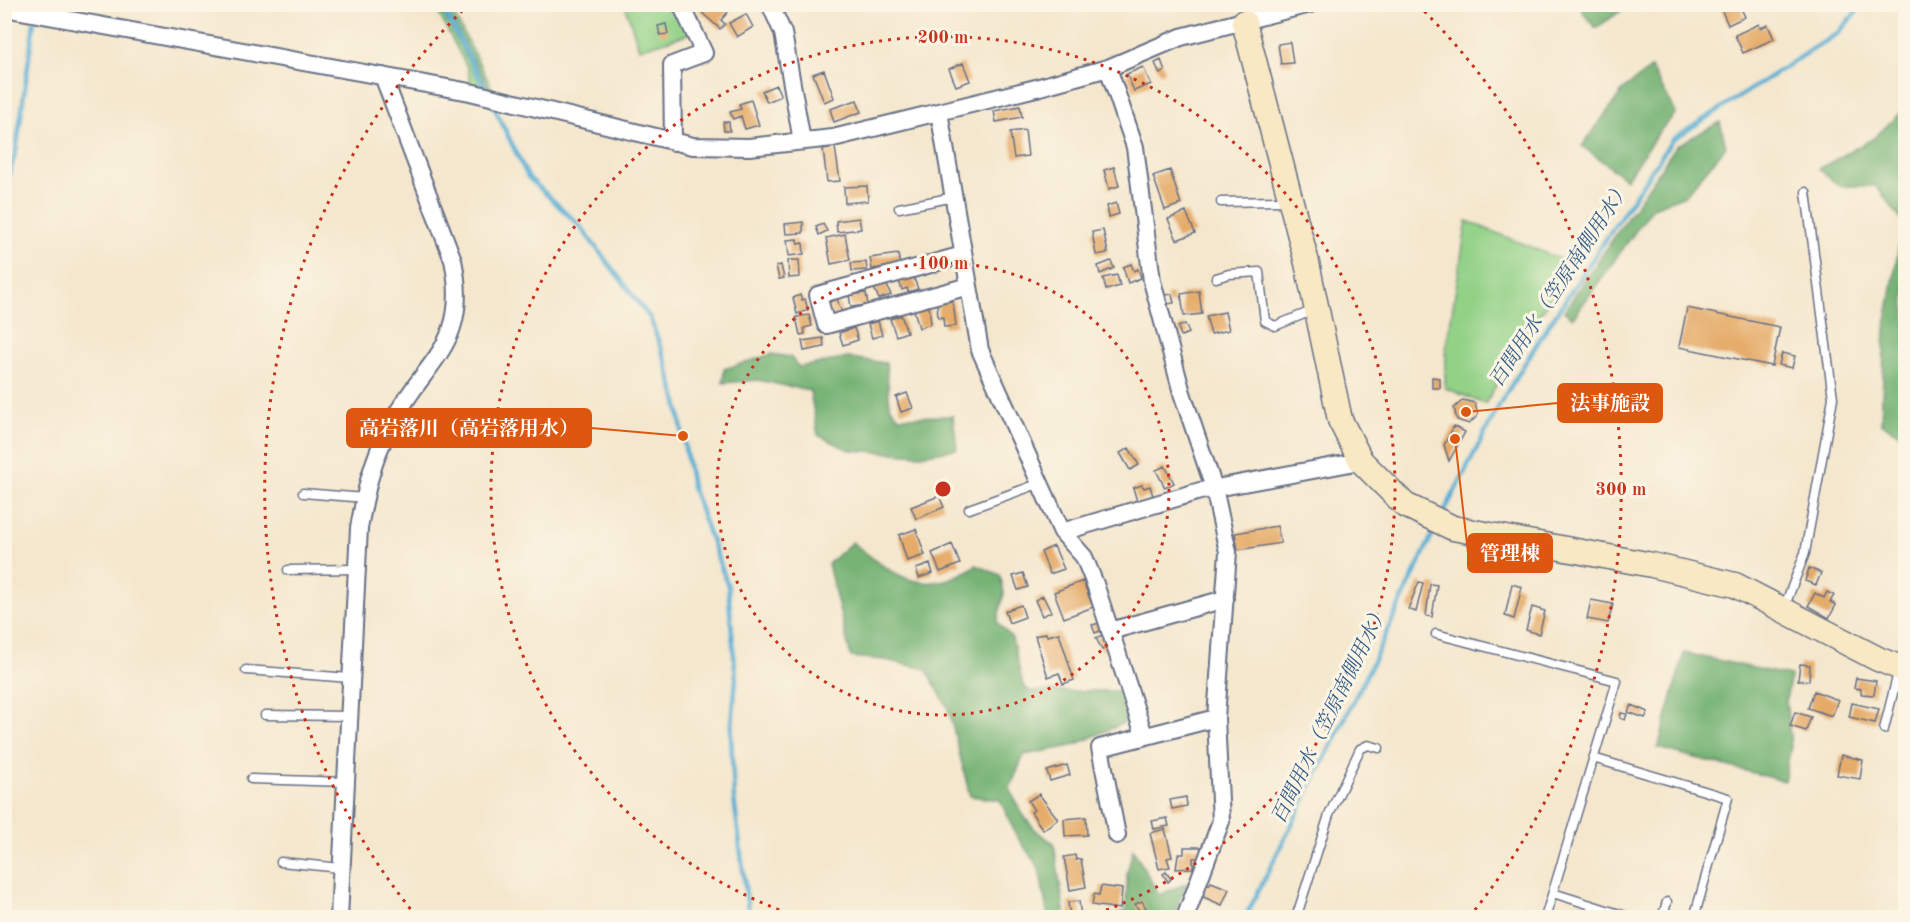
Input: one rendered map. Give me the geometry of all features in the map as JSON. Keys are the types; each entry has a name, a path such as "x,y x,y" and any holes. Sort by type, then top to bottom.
{"street":[{"path":"673,142 672,65 704,53 681,4"},
{"path":"770,4 783,33 802,141"},
{"path":"4,8 42,9 470,92 693,146 749,147 833,138 939,112 1108,68 1181,37 1310,4"},
{"path":"1244,22 1291,201 1340,420 1361,460 1405,505 1453,528 1652,565 1725,582 1902,669"},
{"path":"1108,68 1135,147 1152,281 1182,393 1214,488 1228,552 1216,718 1221,821 1185,918"},
{"path":"339,918 357,569 369,471 390,426 453,330 458,310 458,284 453,260 383,76"},
{"path":"939,112 980,350 1038,484 1062,532 1084,557 1144,735"},
{"path":"963,255 818,295 826,325 969,286"},
{"path":"1062,532 1214,488 1361,460"},
{"path":"1110,631 1225,598"},
{"path":"1118,835 1100,748 1216,718"}],"lane":[{"path":"1784,609 1805,553 1833,398 1806,192"},
{"path":"899,208 954,197"},
{"path":"1221,202 1291,201"},
{"path":"1216,278 1228,274 1259,273 1265,321 1275,326 1317,309"},
{"path":"969,509 1038,484"},
{"path":"303,493 365,498"},
{"path":"288,570 357,569"},
{"path":"1436,634 1617,681 1545,918"},
{"path":"1884,729 1902,669"},
{"path":"246,670 350,678"},
{"path":"265,715 348,716"},
{"path":"1296,918 1329,815 1360,748 1368,745 1379,747"},
{"path":"1593,758 1728,798 1694,918"},
{"path":"251,779 345,782"},
{"path":"281,862 341,868"},
{"path":"1552,893 1632,918"},
{"path":"1662,918 1666,902"}],"green space":[{"path":"434,5 438,5 483,88 471,86 468,69"},
{"path":"445,5 449,5 493,90 489,89"},
{"path":"625,5 679,5 692,33 639,49"},
{"path":"1580,5 1630,5 1596,28 1584,14"},
{"path":"1651,68 1676,113 1659,132 1626,179 1582,146 1623,90"},
{"path":"1905,108 1905,437 1881,423 1885,329 1903,222 1876,186 1839,186 1819,169 1874,138"},
{"path":"1720,122 1726,147 1685,195 1653,207 1573,318 1564,311 1676,146"},
{"path":"1467,221 1575,265 1526,334 1485,404 1445,388 1446,349"},
{"path":"772,354 790,357 799,367 848,358 886,363 890,406 899,417 953,416 957,449 921,455 849,450 818,435 810,391 758,380 723,383 724,369"},
{"path":"852,542 883,565 911,580 941,581 977,565 1000,575 1004,593 997,622 1012,638 1023,685 1030,691 1120,691 1128,721 1072,746 1024,755 1010,788 1027,820 1038,832 1054,843 1065,917 1048,917 1039,868 1016,835 1000,800 970,796 948,708 926,669 885,660 851,657 828,564"},
{"path":"1684,653 1791,676 1786,699 1791,746 1784,781 1658,748"},
{"path":"1133,849 1159,895 1187,883 1173,917 1105,918 1126,911 1127,873"}],"building":[{"path":"704,4 719,4 728,12 721,20 725,24 720,29 699,10"},
{"path":"1719,4 1739,4 1745,17 1728,25"},
{"path":"746,14 753,27 737,37 729,23"},
{"path":"666,24 668,34 660,35 658,26"},
{"path":"1759,24 1760,28 1768,25 1774,39 1743,53 1735,35"},
{"path":"1290,42 1293,63 1281,64 1278,44"},
{"path":"1161,60 1165,71 1160,74 1155,63"},
{"path":"963,63 970,81 956,86 949,69"},
{"path":"1143,67 1151,84 1134,91 1127,74"},
{"path":"824,70 834,98 824,102 813,74"},
{"path":"776,85 781,96 767,102 762,91"},
{"path":"751,100 759,125 745,129 741,116 733,119 730,112 741,109 739,104"},
{"path":"857,100 861,112 834,122 830,109"},
{"path":"1020,106 1022,117 996,122 994,111"},
{"path":"723,122 729,122 730,131 724,131"},
{"path":"1025,130 1028,156 1014,158 1010,132"},
{"path":"835,147 840,181 827,182 823,149"},
{"path":"1114,167 1119,186 1109,189 1104,170"},
{"path":"1170,170 1181,204 1165,210 1153,176"},
{"path":"867,186 868,201 845,203 844,187"},
{"path":"1116,203 1119,214 1109,217 1107,206"},
{"path":"1186,212 1195,233 1177,240 1168,219"},
{"path":"859,218 861,229 837,232 836,221"},
{"path":"803,222 803,233 786,234 785,224"},
{"path":"823,224 827,231 819,235 816,227"},
{"path":"1103,230 1108,253 1096,255 1092,232"},
{"path":"845,234 850,260 831,264 826,238"},
{"path":"797,239 798,244 803,243 804,254 789,256 787,240"},
{"path":"898,254 900,265 872,269 870,258"},
{"path":"788,260 799,260 800,277 789,278"},
{"path":"1111,261 1114,268 1100,274 1098,266"},
{"path":"866,262 867,270 852,271 851,263"},
{"path":"1131,264 1134,271 1138,269 1141,278 1128,283 1123,267"},
{"path":"781,265 784,278 779,279 776,266"},
{"path":"1117,275 1120,286 1106,290 1103,278"},
{"path":"913,276 918,289 908,292 907,288 902,290 899,281"},
{"path":"886,283 891,295 879,299 874,288"},
{"path":"1199,291 1202,314 1184,316 1181,294"},
{"path":"866,293 868,305 851,307 849,295"},
{"path":"1172,294 1174,303 1168,304 1166,295"},
{"path":"800,295 802,300 805,299 808,310 797,314 793,298"},
{"path":"836,297 842,312 832,316 828,304"},
{"path":"953,301 956,326 944,327 943,317 938,318 937,303"},
{"path":"929,305 931,324 919,328 914,310"},
{"path":"1687,308 1780,327 1772,366 1679,347"},
{"path":"1225,312 1229,330 1211,334 1206,316"},
{"path":"809,315 812,326 804,328 805,334 800,335 796,317"},
{"path":"901,315 907,332 896,336 890,319"},
{"path":"878,321 882,335 872,338 868,324"},
{"path":"1185,324 1189,333 1181,336 1178,327"},
{"path":"854,328 858,340 843,345 839,333"},
{"path":"823,338 824,347 804,351 802,341"},
{"path":"1782,353 1795,356 1792,368 1779,365"},
{"path":"1432,377 1440,378 1440,388 1432,388"},
{"path":"907,393 913,408 901,412 896,397"},
{"path":"1463,400 1475,403 1478,415 1469,424 1457,420 1454,408"},
{"path":"1454,426 1465,432 1449,461 1444,445"},
{"path":"1129,448 1139,465 1130,470 1120,453"},
{"path":"1165,466 1174,483 1165,488 1156,470"},
{"path":"1142,485 1144,488 1150,486 1153,496 1137,501 1133,488"},
{"path":"939,496 944,507 916,519 911,507"},
{"path":"1277,526 1281,543 1238,550 1235,533"},
{"path":"916,529 925,555 907,561 899,535"},
{"path":"952,544 960,564 940,572 932,553"},
{"path":"1054,546 1064,569 1050,574 1041,552"},
{"path":"930,564 933,573 919,578 916,569"},
{"path":"1809,568 1821,573 1816,585 1805,581"},
{"path":"1023,573 1028,587 1018,590 1013,576"},
{"path":"1083,581 1093,607 1064,618 1054,592"},
{"path":"1419,582 1423,583 1416,612 1408,609"},
{"path":"1430,584 1437,585 1432,617 1426,616"},
{"path":"1512,584 1522,587 1514,619 1505,616"},
{"path":"1827,592 1834,595 1830,602 1836,605 1829,618 1808,606 1815,593 1824,598"},
{"path":"1043,596 1051,612 1042,616 1035,600"},
{"path":"1591,600 1613,604 1608,623 1587,619"},
{"path":"1021,605 1025,617 1009,623 1005,611"},
{"path":"1532,607 1545,611 1539,634 1526,630"},
{"path":"1100,623 1102,630 1095,633 1092,625"},
{"path":"1046,633 1047,636 1059,633 1074,680 1063,684 1059,673 1048,677 1035,636"},
{"path":"1103,635 1109,647 1102,650 1096,638"},
{"path":"1800,664 1810,665 1809,681 1798,680"},
{"path":"1856,678 1876,681 1874,695 1861,694 1861,689 1854,688"},
{"path":"1814,691 1838,700 1832,716 1808,708"},
{"path":"1852,703 1879,709 1875,723 1849,717"},
{"path":"1631,705 1648,712 1645,718 1628,712"},
{"path":"1795,712 1811,717 1806,731 1790,726"},
{"path":"1621,713 1627,714 1625,720 1620,718"},
{"path":"1841,755 1863,760 1860,779 1837,775"},
{"path":"1067,765 1070,775 1050,781 1047,771"},
{"path":"1039,794 1058,819 1043,830 1031,812 1034,810 1028,801"},
{"path":"1186,797 1187,806 1172,809 1170,800"},
{"path":"1086,817 1087,835 1065,836 1064,819"},
{"path":"1167,818 1169,826 1154,829 1152,821"},
{"path":"1165,829 1172,857 1167,858 1170,867 1159,869 1150,833"},
{"path":"1184,847 1201,847 1201,858 1193,858 1193,868 1176,869 1178,854 1184,854"},
{"path":"1075,855 1076,860 1081,859 1086,887 1070,890 1064,857"},
{"path":"1166,872 1171,879 1168,882 1163,874"},
{"path":"1211,882 1229,889 1222,905 1201,896 1206,884 1209,885"},
{"path":"1101,886 1122,889 1120,909 1092,905 1094,894 1099,895"},
{"path":"1079,901 1081,917 1070,918 1068,902"},
{"path":"1142,901 1146,908 1140,912 1135,904"}],"waterway":[{"path":"441,4 486,90"},
{"name":"百間用水（笠原南側用水）","path":"1443,514 1501,402 1546,329 1672,140 1838,33 1863,4"},
{"path":"4,193 16,151 34,22"},
{"path":"492,103 528,177 579,225 650,318 667,365 677,402 692,487 728,586 736,679 731,735 734,798 749,918"},
{"name":"百間用水（笠原南側用水）","path":"1245,918 1370,668 1436,527"},
{"path":"4,900 5,918"}],"place":[{"name":"法事施設","path":"1466,412"},
{"name":"高岩落川（高岩落用水）","path":"683,436"},
{"name":"管理棟","path":"1455,439"}]}
